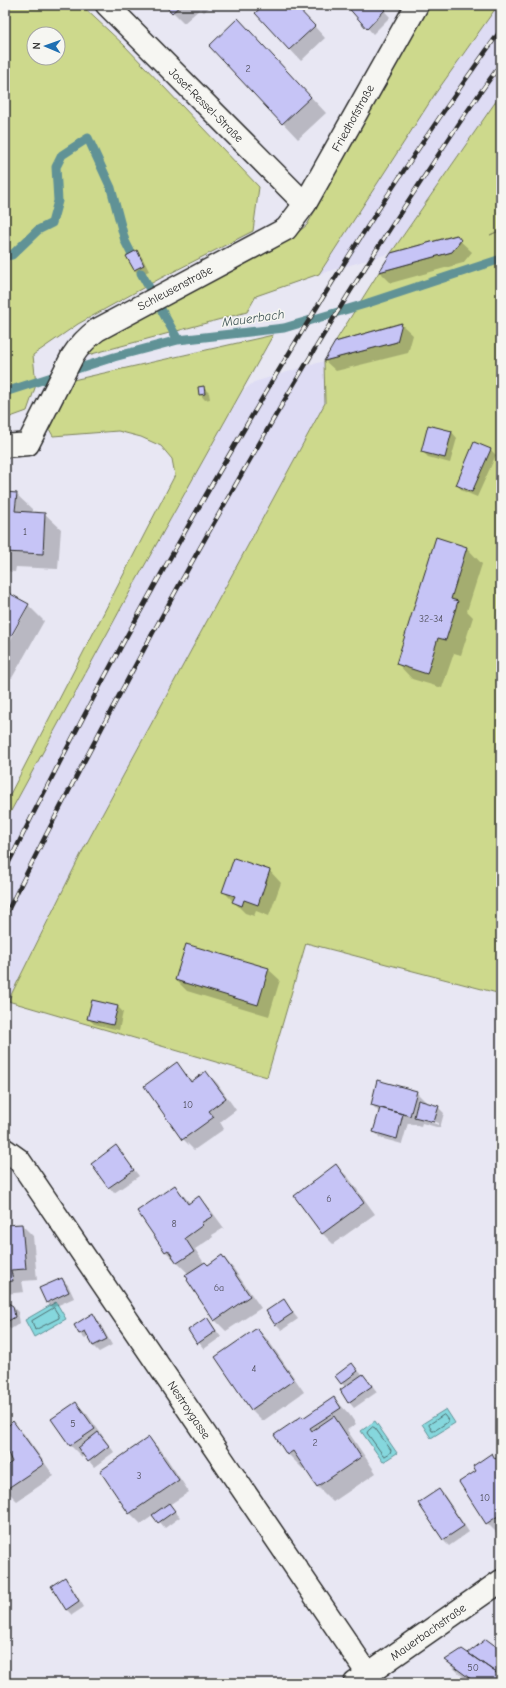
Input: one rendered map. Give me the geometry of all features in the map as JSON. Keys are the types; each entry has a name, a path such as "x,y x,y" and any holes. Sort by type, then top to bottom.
{"street":[{"name":"Josef-Ressel-Straße","path":"107,5 305,204"},
{"name":"Friedhofstraße","path":"286,228 305,204 417,5"},
{"name":"Schleusenstraße","path":"5,446 28,444 72,357 79,346 92,334 286,228"},
{"name":"Nestroygasse","path":"5,1150 19,1160 361,1679"},
{"name":"Mauerbachstraße","path":"361,1679 501,1581"}],"shaded area":[{"path":"498,5 501,5 501,94 391,253 319,274 435,94"},
{"path":"324,361 325,403 83,850 5,1007 5,822 127,597 242,392 254,382"}],"green space":[{"path":"5,5 81,5 124,45 259,187 253,231 161,278 78,324 33,355 36,385 27,411 5,419"},
{"path":"428,5 498,5 435,94 319,274 256,296 247,312 88,355 102,335 292,237 307,225"},
{"path":"501,94 501,994 306,943 267,1077 8,1001 83,850 325,403 324,361 397,342 401,323 335,342 379,272 452,252 461,241 456,235 391,253"},
{"path":"273,335 127,597 5,822 5,804 175,475 172,459 161,446 141,437 118,431 53,436 48,427 73,380"}],"water":[{"path":"56,1302 66,1319 34,1337 25,1320"},
{"path":"446,1409 455,1423 431,1438 422,1424"},
{"path":"375,1421 397,1453 383,1462 361,1431"}],"building":[{"path":"165,5 181,5 172,13"},
{"path":"264,5 295,5 315,26 289,50 255,13"},
{"path":"346,5 380,5 385,10 367,29"},
{"path":"238,18 311,97 282,124 209,46"},
{"path":"457,235 461,240 452,252 379,272 391,253"},
{"path":"137,250 144,265 134,270 126,256"},
{"path":"402,323 397,342 324,361 335,342"},
{"path":"204,386 205,394 199,395 198,387"},
{"path":"428,425 452,431 445,458 421,452"},
{"path":"474,442 491,449 472,492 456,485"},
{"path":"5,492 17,493 15,511 45,513 43,554 5,552"},
{"path":"436,537 467,547 451,599 458,601 446,640 438,638 427,674 396,664"},
{"path":"5,591 29,604 5,647"},
{"path":"234,858 270,870 258,905 244,900 242,906 232,902 235,896 222,892"},
{"path":"186,944 269,968 258,1005 175,980"},
{"path":"92,1000 118,1006 113,1025 87,1019"},
{"path":"177,1062 191,1082 206,1071 226,1098 209,1111 214,1117 182,1140 144,1086"},
{"path":"377,1080 417,1091 410,1116 371,1105"},
{"path":"418,1100 439,1106 434,1122 414,1117"},
{"path":"380,1108 403,1114 397,1139 373,1132"},
{"path":"116,1145 134,1170 108,1188 91,1164"},
{"path":"336,1164 364,1203 322,1234 294,1196"},
{"path":"175,1185 188,1204 199,1196 213,1216 201,1223 203,1225 185,1238 194,1252 177,1263 168,1250 165,1252 137,1211"},
{"path":"22,1224 26,1269 11,1270 13,1281 5,1282 5,1225"},
{"path":"222,1255 250,1296 214,1321 185,1275 205,1262 208,1265"},
{"path":"62,1278 69,1292 46,1303 39,1288"},
{"path":"284,1299 293,1313 275,1325 266,1311"},
{"path":"5,1301 13,1306 15,1317 5,1323"},
{"path":"93,1313 107,1339 93,1346 85,1331 79,1334 74,1325"},
{"path":"207,1317 216,1331 197,1344 188,1330"},
{"path":"257,1328 294,1380 251,1410 215,1357"},
{"path":"352,1363 358,1371 341,1384 335,1376"},
{"path":"363,1374 372,1386 348,1403 340,1390"},
{"path":"334,1397 341,1408 310,1428 312,1431 334,1416 361,1457 317,1487 293,1451 287,1455 274,1435"},
{"path":"76,1402 95,1429 70,1446 51,1419"},
{"path":"13,1421 44,1464 5,1490 5,1467 12,1462 8,1453 5,1456 5,1429"},
{"path":"98,1432 109,1446 88,1462 78,1448"},
{"path":"149,1437 179,1480 129,1514 100,1471"},
{"path":"492,1453 495,1459 501,1455 501,1514 486,1524 459,1482 476,1471 473,1466"},
{"path":"439,1489 464,1526 443,1540 418,1503"},
{"path":"169,1503 175,1511 158,1523 152,1515"},
{"path":"65,1577 79,1601 66,1610 51,1586"},
{"path":"486,1639 501,1650 501,1676 468,1653"},
{"path":"462,1649 501,1676 501,1683 476,1683 445,1660"}],"waterway":[{"path":"5,256 12,255 38,230 52,223 58,201 56,167 62,155 88,138 111,188 125,241 131,253"},
{"name":"Mauerbach","path":"5,392 114,357 178,340 284,328 365,304 501,259"},
{"path":"141,273 178,340"}],"railway":[{"path":"5,870 118,652 208,491 332,282 431,129 501,30"},
{"path":"5,916 67,793 132,672 198,551 284,400 380,244 459,123 501,64"}]}
